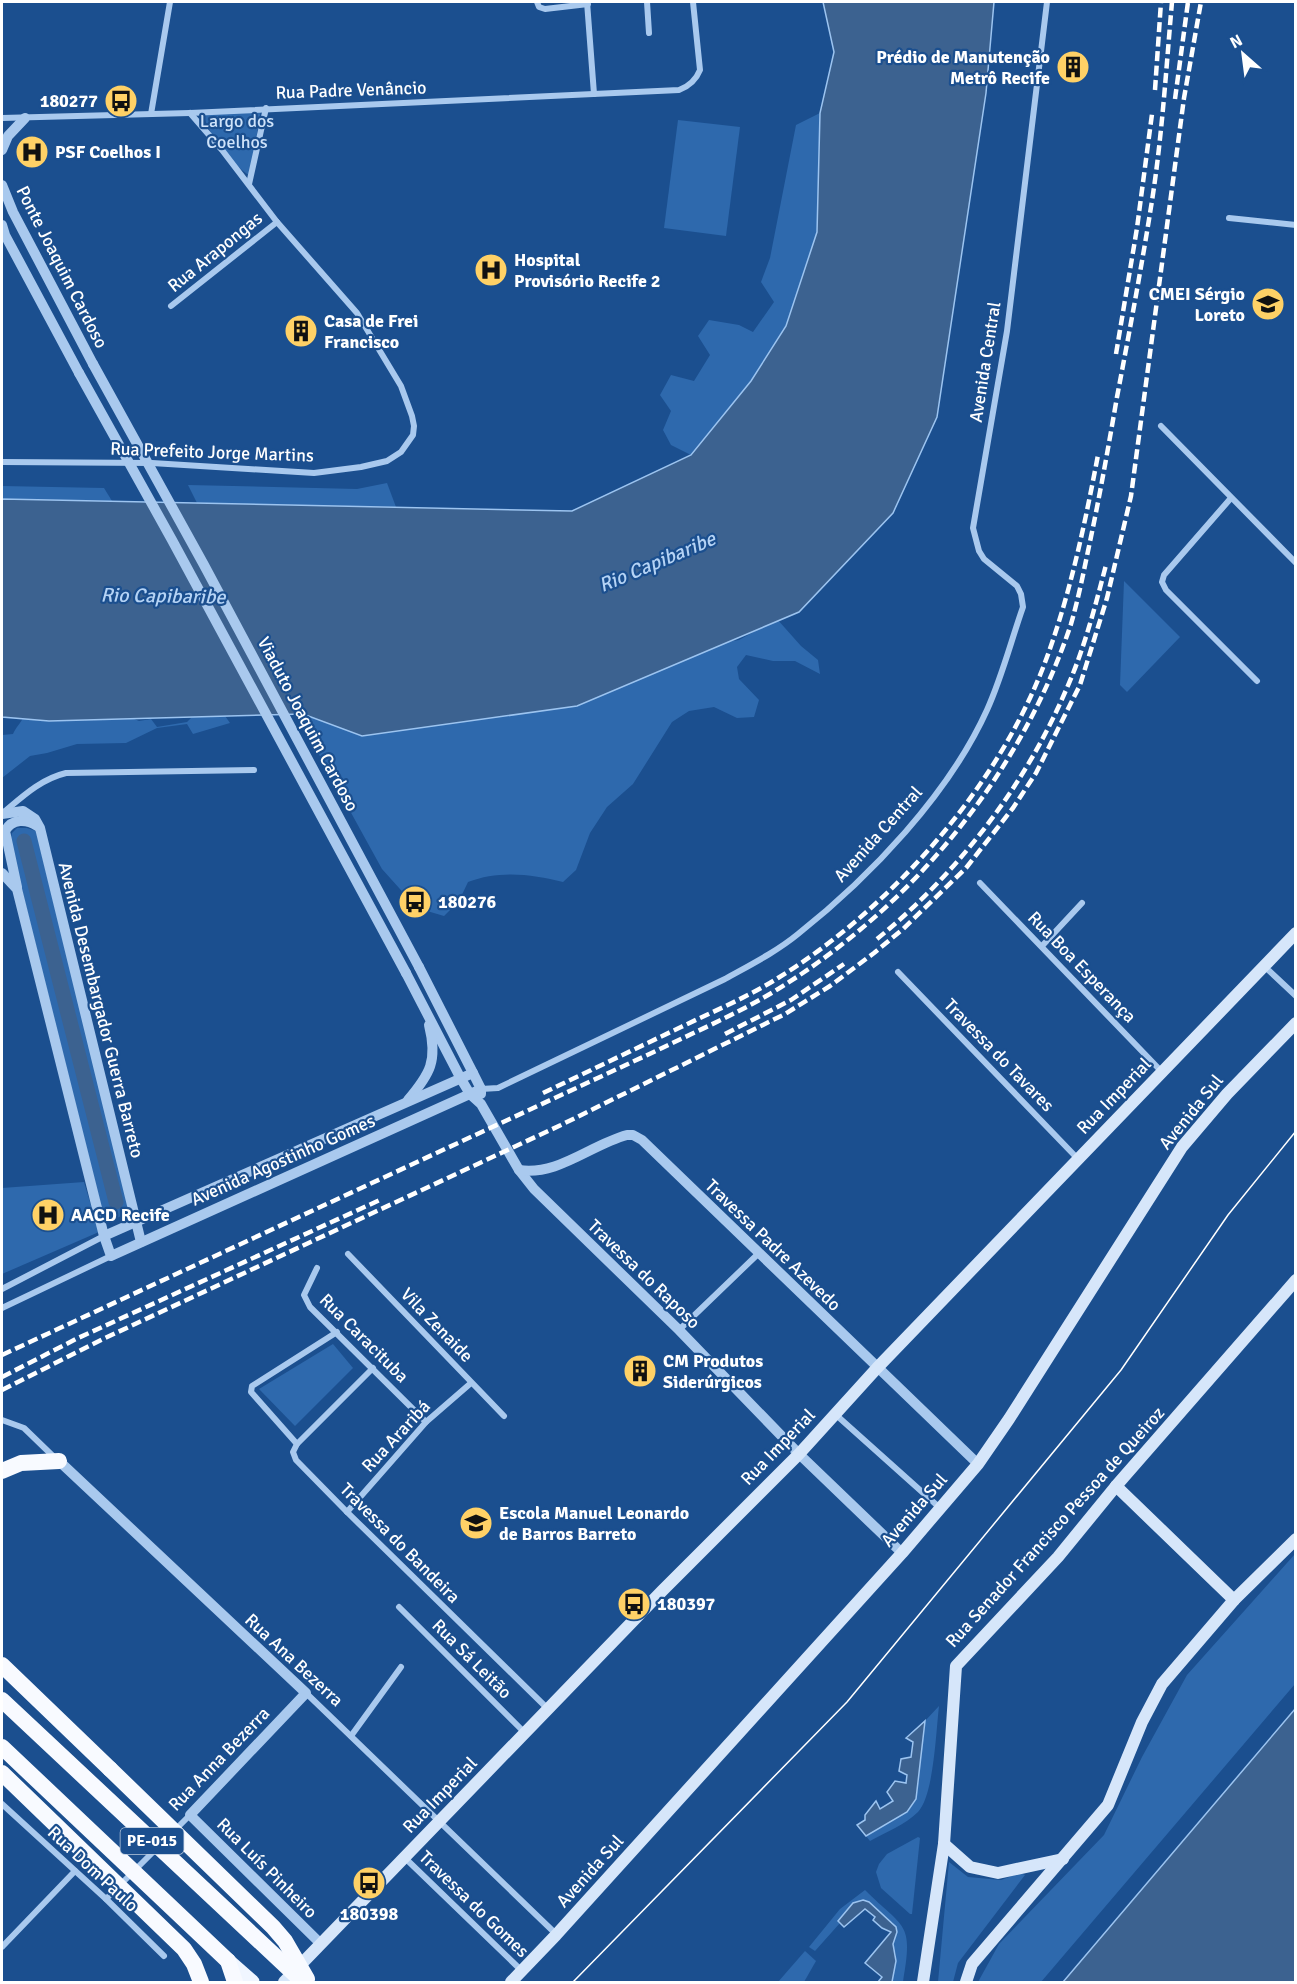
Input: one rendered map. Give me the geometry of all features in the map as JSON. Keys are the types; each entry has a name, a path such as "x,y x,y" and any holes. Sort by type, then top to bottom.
{"highway":[{"path":"2,1471 21,1463 59,1461"},
{"path":"2,1665 273,1927 285,1941 309,1983"},
{"name":"PE-015","path":"2,1700 303,1983"},
{"name":"PE-015","path":"2,1747 228,1961"},
{"path":"2,1773 184,1949 194,1964 201,1983"},
{"path":"228,1961 235,1983"}],"main road":[{"name":"Rua Imperial","path":"284,1983 670,1583 799,1454 877,1368 1296,933"},
{"name":"Avenida Sul","path":"511,1983 902,1553 978,1464 1182,1147 1227,1094 1296,1023"},
{"name":"Rua Senador Francisco Pessoa de Queiroz","path":"923,1983 944,1844 956,1666 1058,1557 1116,1486 1296,1280"},
{"path":"1116,1486 1234,1600"},
{"path":"966,1983 972,1964 1108,1805 1142,1722 1162,1684 1234,1600 1296,1539"},
{"path":"944,1844 970,1867 998,1873 1063,1859"},
{"path":"228,1961 252,1983"}],"street":[{"path":"152,114 171,2"},
{"path":"646,2 649,33"},
{"name":"Rua Padre Venâncio","path":"2,118 190,113 679,90 690,85 700,70 693,2"},
{"name":"Avenida Central","path":"481,1089 498,1088 714,984 752,964 797,934 849,890 909,827 957,764 987,710 1023,607 1017,586 984,559 974,538 973,528 1006,330 1047,2"},
{"path":"538,4 545,9 587,3 594,94"},
{"path":"249,184 266,108"},
{"path":"190,113 249,184 277,222"},
{"path":"2,150 8,136 25,118"},
{"name":"Ponte Joaquim Cardoso","path":"2,185 13,212 93,364"},
{"path":"1228,218 1296,225"},
{"name":"Rua Arapongas","path":"171,306 277,222"},
{"name":"Rua Prefeito Jorge Martins","path":"2,462 152,463 314,473 387,461 407,445 413,435 414,426 401,386 357,313 277,222"},
{"name":"Ponte Joaquim Cardoso","path":"3,229 79,373"},
{"name":"Viaduto Joaquim Cardoso","path":"93,364 204,565 419,967 474,1072 481,1089 481,1104"},
{"name":"Viaduto Joaquim Cardoso","path":"79,373 172,540 461,1079 470,1094 481,1104 519,1170"},
{"path":"1161,426 1296,563"},
{"path":"1231,498 1164,575 1162,582 1166,590 1257,681"},
{"path":"2,813 51,776 66,773 254,770"},
{"path":"2,813 23,811 35,819 40,828"},
{"path":"40,828 31,822 16,821 5,831 17,889 104,1236 111,1256"},
{"name":"Avenida Desembargador Guerra Barreto","path":"40,828 141,1242"},
{"path":"2,873 17,889"},
{"name":"Rua Boa Esperança","path":"980,883 1162,1072"},
{"path":"1042,946 1082,903"},
{"path":"1264,966 1296,996"},
{"name":"Travessa do Tavares","path":"898,972 1078,1159"},
{"path":"407,1102 429,1072 434,1051 429,1026 419,1000"},
{"name":"Avenida Agostinho Gomes","path":"2,1289 104,1236 474,1072"},
{"name":"Avenida Agostinho Gomes","path":"2,1308 141,1242 481,1089"},
{"name":"Travessa Padre Azevedo","path":"519,1170 542,1171 621,1137 633,1135 642,1140 978,1464"},
{"name":"Travessa do Raposo","path":"519,1170 556,1212 679,1330 799,1454 902,1553"},
{"path":"679,1330 759,1253"},
{"name":"Vila Zenaide","path":"348,1254 504,1416"},
{"name":"Rua Caracituba","path":"317,1268 304,1295 305,1300 426,1422"},
{"name":"Travessa do Bandeira","path":"337,1332 252,1386 250,1392 297,1444 293,1452 296,1460 548,1709"},
{"path":"297,1444 372,1368"},
{"name":"Rua Araribá","path":"347,1512 426,1422 471,1383"},
{"path":"835,1414 940,1508"},
{"name":"Rua Ana Bezerra","path":"2,1420 24,1428 306,1693 556,1935"},
{"name":"Rua Sá Leitão","path":"399,1607 525,1733"},
{"path":"351,1736 401,1666"},
{"name":"Rua Anna Bezerra","path":"106,1899 306,1693"},
{"name":"Rua Dom Paulo","path":"2,1804 165,1956"},
{"name":"Rua Luís Pinheiro","path":"190,1815 321,1944"},
{"name":"Travessa do Gomes","path":"405,1857 522,1971"},
{"path":"2,1947 75,1871"}],"green space":[{"name":"Largo dos Coelhos","path":"261,109 250,176 220,147 202,111"},
{"path":"820,113 817,232 786,326 751,381 691,455 671,445 663,430 671,411 660,395 671,375 694,381 710,355 698,336 709,320 739,325 753,332 774,302 761,282 770,258 796,125"},
{"path":"678,120 740,127 726,236 664,228"},
{"path":"387,483 396,507 197,503 188,485 357,489"},
{"path":"2,486 104,488 112,501 2,499"},
{"path":"1124,581 1180,637 1127,692 1120,685"},
{"path":"777,619 801,646 818,660 820,674 795,661 773,661 746,655 737,667 739,679 759,700 754,717 737,718 714,707 689,711 672,722 633,784 607,807 590,833 576,870 563,882 516,874 480,878 468,882 459,901 444,916 417,908 382,869 300,720 309,713 739,640"},
{"path":"196,713 223,713 230,723 193,734 187,724 157,728 126,743 77,744 30,756 2,778 2,735 13,734 24,716 125,715 139,721 151,719 157,727 187,722"},
{"path":"17,828 36,831 128,1205 124,1213 113,1219 104,1218 10,842 12,833"},
{"name":"AACD Recife","path":"84,1182 99,1232 2,1274 2,1188"},
{"path":"333,1344 353,1368 295,1426 259,1389"},
{"path":"1295,1554 1295,1684 1041,1982 978,1982 999,1944 1104,1835 1142,1757 1187,1675"},
{"path":"939,1706 931,1778 923,1804 918,1812 907,1821 870,1841 866,1836 907,1812 916,1800 925,1721"},
{"path":"920,1838 912,1914 910,1914 881,1888 876,1872 887,1854"},
{"path":"949,1862 968,1877 1001,1880 1020,1873 1025,1875 958,1963 953,1982 938,1982"},
{"path":"865,1890 903,1928 907,1947 903,1982 892,1982 896,1955 893,1944 896,1936 893,1923 866,1901 838,1921 840,1923 815,1951 809,1947 840,1909"},
{"path":"805,1951 816,1961 804,1982 778,1982"}],"water":[{"name":"Rio Capibaribe","path":"823,2 994,2 986,93 937,417 893,513 799,612 577,706 362,736 303,714 49,721 2,717 2,499 572,511 691,455 751,381 786,326 817,232 820,113 834,52"},
{"path":"1295,1709 1295,1982 1063,1982"},
{"path":"925,1721 916,1799 907,1812 866,1836 857,1825 865,1820 865,1815 876,1801 880,1809 893,1801 887,1792 895,1781 906,1783 907,1775 899,1771 901,1759 911,1757 913,1742 906,1738"},
{"path":"863,1900 869,1902 896,1927 897,1932 893,1944 896,1961 892,1982 878,1982 882,1977 865,1963 891,1932 882,1928 873,1920 875,1917 865,1909 844,1927 838,1921 853,1903"}],"waterway":[{"path":"24,841 116,1202"}],"tram line":[{"path":"573,1982 847,1702 1121,1370 1228,1215 1296,1131"}],"railway":[{"path":"1155,90 1161,2"},
{"path":"2,1355 723,1019 786,984 834,951 879,913 921,872 959,828 994,781 1024,731 1050,678 1071,624 1100,494 1151,207 1161,130 1172,2"},
{"path":"1175,99 1188,2"},
{"path":"2,1390 103,1339 561,1125 785,1014 830,986 874,953 903,929 966,868 1013,808 1036,773 1080,685 1107,598 1131,496 1184,98 1201,2"},
{"path":"1116,354 1137,228 1152,114"},
{"path":"543,1093 731,1004 778,978 821,949 862,916 902,879 938,838 972,796 1002,751 1027,704 1047,657 1070,582 1098,455"},
{"path":"877,939 935,886 962,857 1010,794 1031,760 1049,726 1078,660 1106,565"},
{"path":"725,1034 791,1000 844,964"},
{"path":"2,1377 76,1339 382,1199"}],"place":[{"name":"Prédio de Manutenção Metrô Recife","path":"1073,67"},
{"name":"180277","path":"121,101"},
{"name":"PSF Coelhos I","path":"32,152"},
{"name":"Hospital Provisório Recife 2","path":"491,270"},
{"name":"CMEI Sérgio Loreto","path":"1268,304"},
{"name":"Casa de Frei Francisco","path":"301,331"},
{"name":"180276","path":"415,902"},
{"name":"AACD Recife","path":"48,1215"},
{"name":"CM Produtos Siderúrgicos","path":"640,1371"},
{"name":"Escola Manuel Leonardo de Barros Barreto","path":"476,1523"},
{"name":"180397","path":"634,1604"},
{"name":"180398","path":"369,1883"}]}
